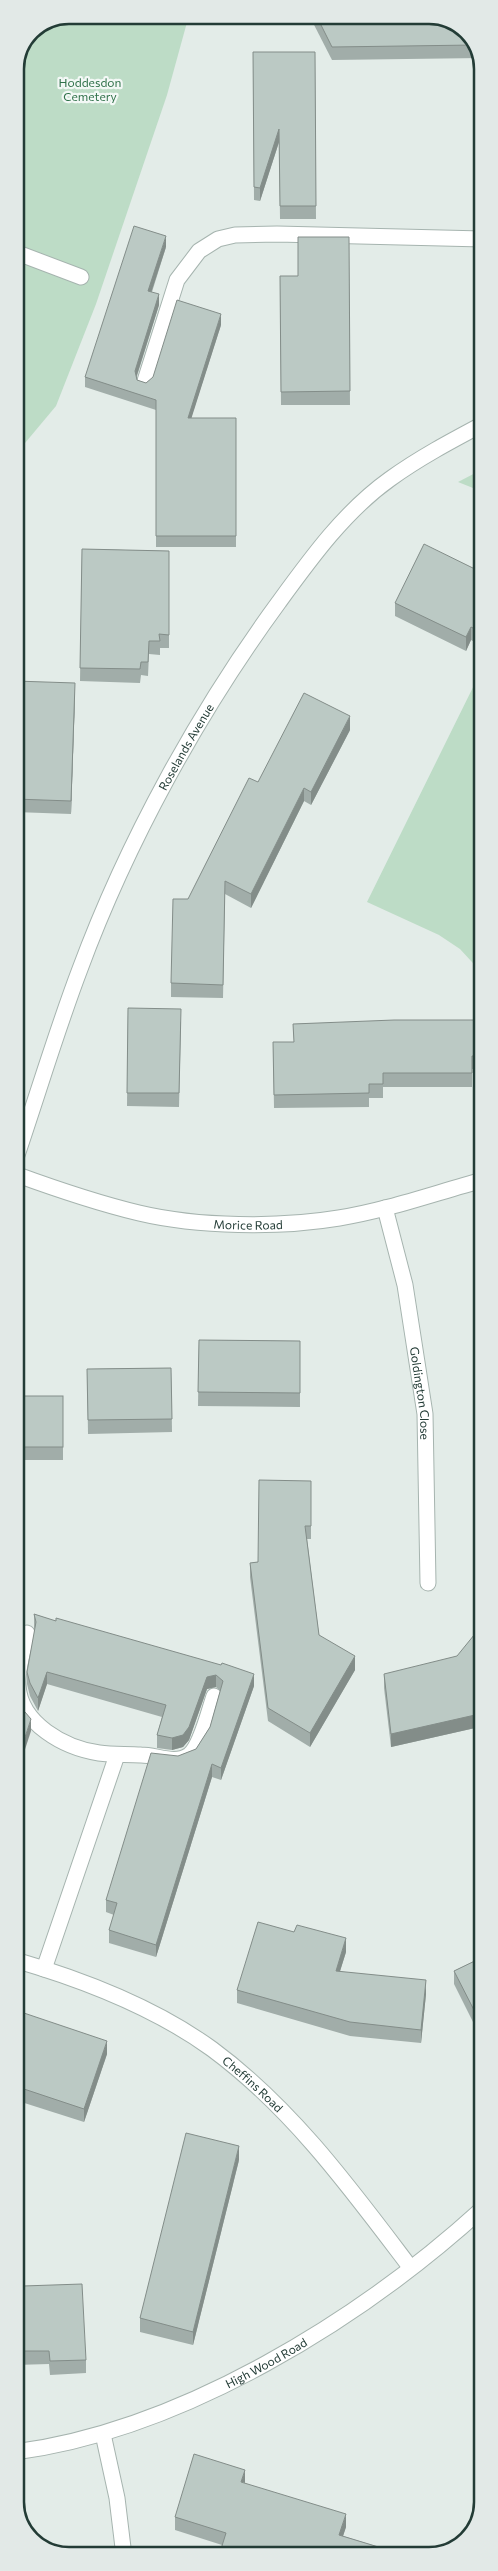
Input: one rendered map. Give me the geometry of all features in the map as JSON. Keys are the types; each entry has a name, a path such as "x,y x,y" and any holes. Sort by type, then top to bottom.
{"street":[{"path":"144,384 177,280 199,251 218,239 235,234 474,239"},
{"path":"24,255 81,277"},
{"name":"Roselands Avenue","path":"24,1133 80,968 111,891 151,811 244,650 300,574 348,516 389,479 474,429"},
{"name":"Morice Road","path":"24,1177 76,1196 140,1214 200,1223 266,1224 339,1218 385,1208 474,1183"},
{"name":"Goldington Close","path":"385,1208 405,1285 425,1414 428,1583"},
{"path":"24,1649 27,1632"},
{"path":"24,1706 39,1726 71,1746 98,1753 142,1755 171,1760 183,1758 191,1754 197,1744 214,1696"},
{"path":"44,1969 117,1755"},
{"name":"Cheffins Road","path":"24,1963 98,1988 144,2008 181,2029 226,2061 304,2133 410,2267"},
{"name":"High Wood Road","path":"24,2451 71,2442 136,2424 206,2394 276,2356 340,2317 410,2267 474,2215"},
{"path":"103,2434 117,2498 123,2547"}],"green space":[{"name":"Hoddesdon Cemetery","path":"187,24 167,95 96,304 56,406 24,444 24,69 27,52 31,44 44,31 60,25"},
{"path":"474,474 474,488 458,482"},
{"path":"474,685 474,964 460,949 439,935 367,902"}],"building":[{"path":"320,24 432,24 454,31 468,45 332,47"},
{"path":"253,52 315,52 316,206 280,206 279,129 260,188 254,187"},
{"path":"134,226 166,236 148,291 159,294 135,371 137,380 146,383 153,377 177,300 221,314 188,418 236,418 236,536 156,536 156,400 85,377"},
{"path":"298,237 349,237 350,391 281,392 280,276 298,276"},
{"path":"424,544 474,569 474,628 471,627 466,637 395,603"},
{"path":"82,549 169,551 169,635 159,634 160,641 149,641 148,662 141,662 140,669 80,668"},
{"path":"24,681 75,683 71,801 24,799"},
{"path":"304,693 350,716 311,792 304,788 251,894 225,881 223,985 171,983 173,899 188,899 249,778 258,782"},
{"path":"128,1008 181,1009 179,1093 127,1093"},
{"path":"394,1020 474,1020 472,1073 383,1073 383,1084 369,1084 369,1093 274,1095 273,1042 294,1042 293,1024"},
{"path":"199,1340 300,1341 300,1393 198,1392"},
{"path":"171,1368 172,1419 88,1420 87,1369"},
{"path":"24,1396 63,1396 63,1447 24,1447"},
{"path":"259,1480 311,1481 311,1526 305,1526 319,1635 355,1656 310,1733 268,1708 250,1563 258,1562"},
{"path":"34,1614 56,1621 56,1618 221,1665 222,1663 254,1674 221,1768 212,1764 156,1945 109,1930 117,1903 106,1900 151,1753 178,1756 196,1749 210,1727 223,1681 216,1675 207,1677 189,1727 183,1735 172,1738 157,1735 166,1705 47,1672 38,1698 30,1683 27,1672 36,1622"},
{"path":"474,1635 474,1715 391,1734 384,1674 457,1656"},
{"path":"24,1711 31,1719 24,1740"},
{"path":"258,1922 294,1932 297,1925 346,1938 336,1971 426,1980 421,2030 350,2022 237,1990"},
{"path":"474,1961 474,2010 454,1971"},
{"path":"24,2013 107,2041 84,2109 24,2089"},
{"path":"186,2133 239,2146 193,2332 140,2318"},
{"path":"82,2284 86,2360 50,2361 49,2351 24,2351 24,2286"},
{"path":"194,2454 245,2470 241,2482 346,2514 339,2535 378,2547 222,2547 226,2533 175,2517"}]}
